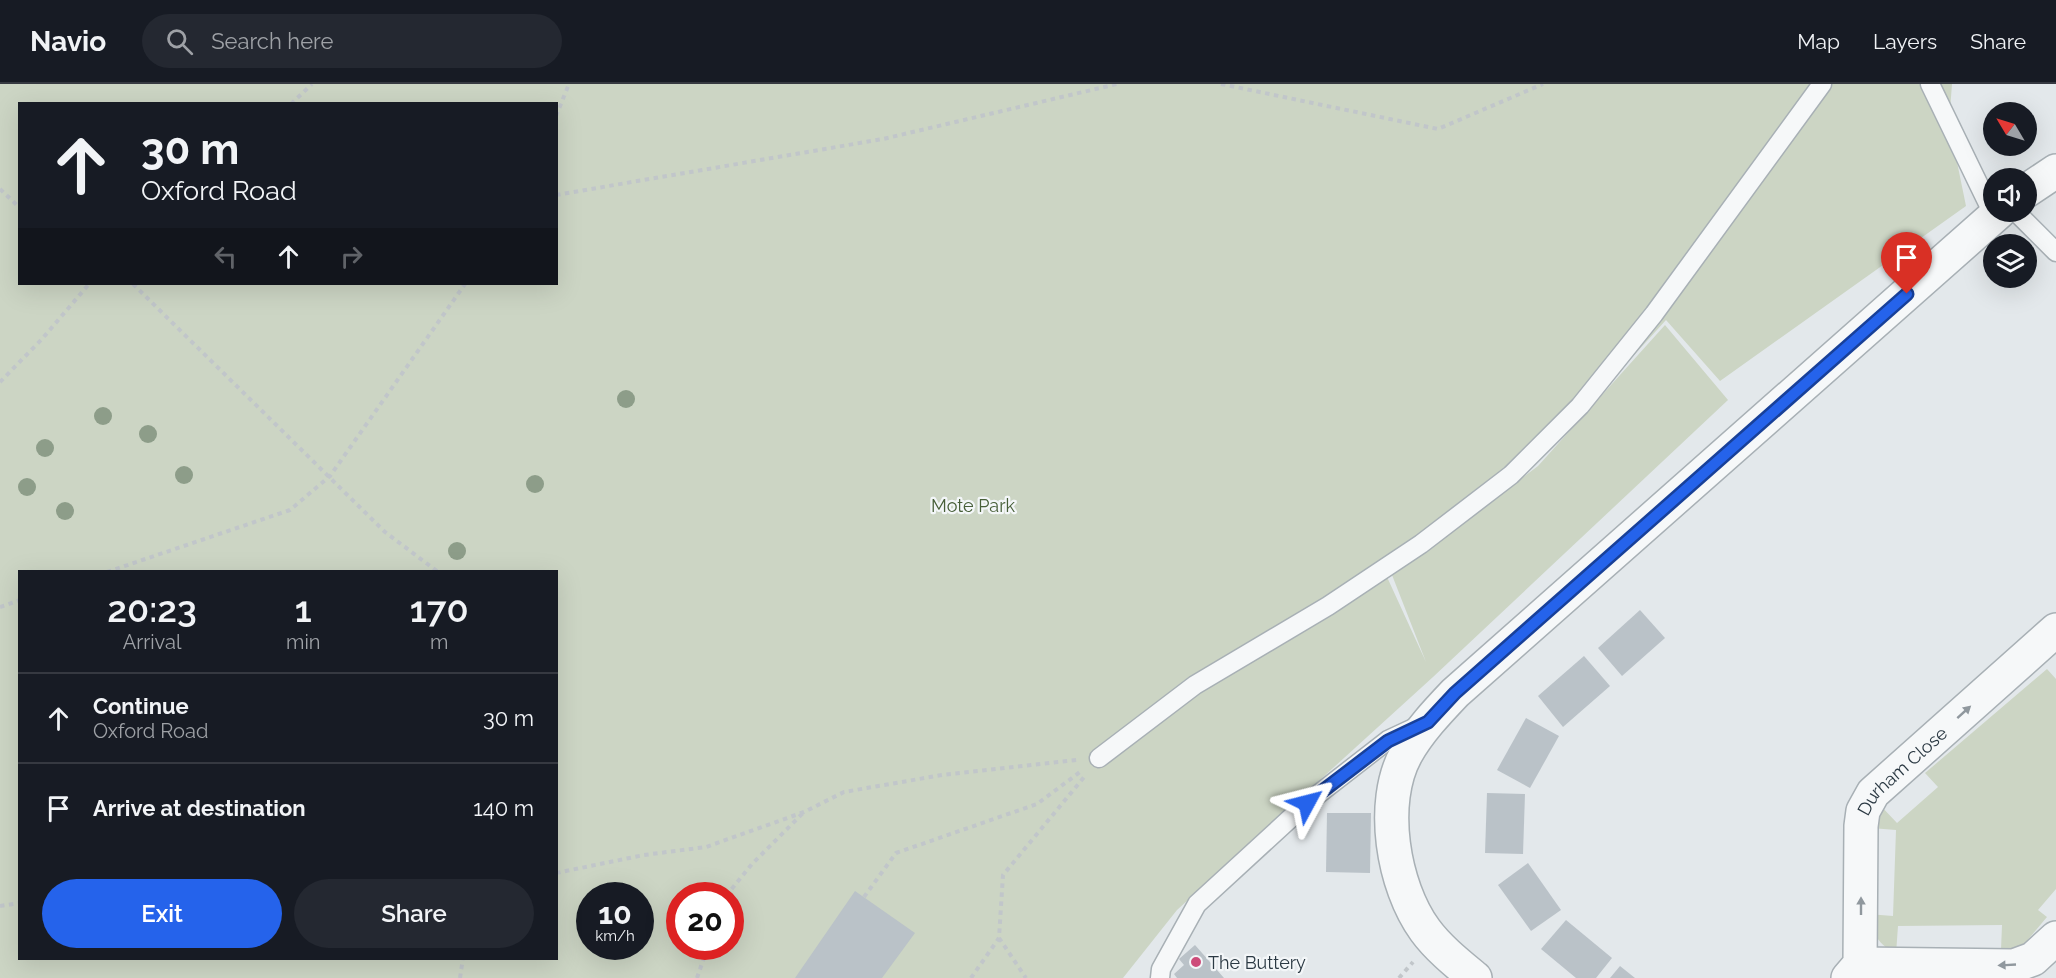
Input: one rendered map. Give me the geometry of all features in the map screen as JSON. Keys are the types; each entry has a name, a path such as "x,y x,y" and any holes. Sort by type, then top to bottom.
{"street":[{"path":"2037,184 2056,171"},
{"path":"1474,978 1425,930 1403,891 1393,851 1392,800 1405,756 1428,722 1455,693 1993,222"},
{"name":"Durham Close","path":"2056,630 1873,793 1863,810 1861,826 1854,971 2014,966 2033,959 2056,938"}],"lane":[{"path":"1099,758 1195,686 1328,606 1421,544 1511,476 1580,406 1654,314 1822,84"},
{"path":"1930,84 1983,178"},
{"path":"2015,222 2056,252"},
{"path":"1160,978 1161,969 1197,904 1307,803 1388,741 1428,722"}],"path":[{"path":"293,102 312,84"},
{"path":"558,111 569,84"},
{"path":"558,195 884,139 1117,84"},
{"path":"1221,84 1438,129 1543,84"},
{"path":"0,189 18,206"},
{"path":"0,382 42,339 88,285"},
{"path":"134,285 385,532 435,570"},
{"path":"113,570 290,510 330,476 464,285"},
{"path":"0,607 18,601"},
{"path":"558,873 645,855 706,848 804,812 844,792 942,775 1099,758"},
{"path":"864,897 896,853 1037,804 1099,758"},
{"path":"971,978 999,938 1003,875 1099,758"},
{"path":"737,882 752,864 804,812"},
{"path":"0,906 18,903"},
{"path":"999,938 1026,978"},
{"path":"460,978 463,960"},
{"path":"697,978 703,960"}],"green space":[{"name":"Mote Park","path":"0,84 1952,84 1949,123 1966,206 1720,381 1666,320 1536,463 1387,577 1426,662 1392,575 1538,466 1665,325 1728,400 1433,677 1177,910 1123,978 0,978"},
{"path":"2047,669 2056,679 2056,889 2038,910 2047,917 2020,949 2001,950 2002,925 1898,926 1896,954 1877,938 1868,914 1893,916 1896,830 1871,828 1880,805 1897,823 1938,787 1925,773"}],"building":[{"path":"1640,610 1665,638 1622,676 1598,648"},
{"path":"1584,656 1610,686 1563,727 1538,696"},
{"path":"1526,718 1559,736 1530,788 1497,770"},
{"path":"1487,793 1525,794 1523,854 1485,853"},
{"path":"1327,813 1371,813 1370,873 1326,872"},
{"path":"1528,863 1561,910 1531,931 1498,885"},
{"path":"855,891 915,933 882,978 795,978"},
{"path":"1566,920 1612,958 1596,978 1576,978 1541,949"},
{"name":"The Buttery","path":"1195,945 1224,978 1177,978 1174,974 1184,965 1179,959"},
{"path":"1620,966 1635,978 1610,978"}],"place":[{"name":"The Buttery","path":"1196,962"}],"route":[{"path":"1307,803 1388,741 1428,722 1455,693 1576,589 1907,294"}]}
